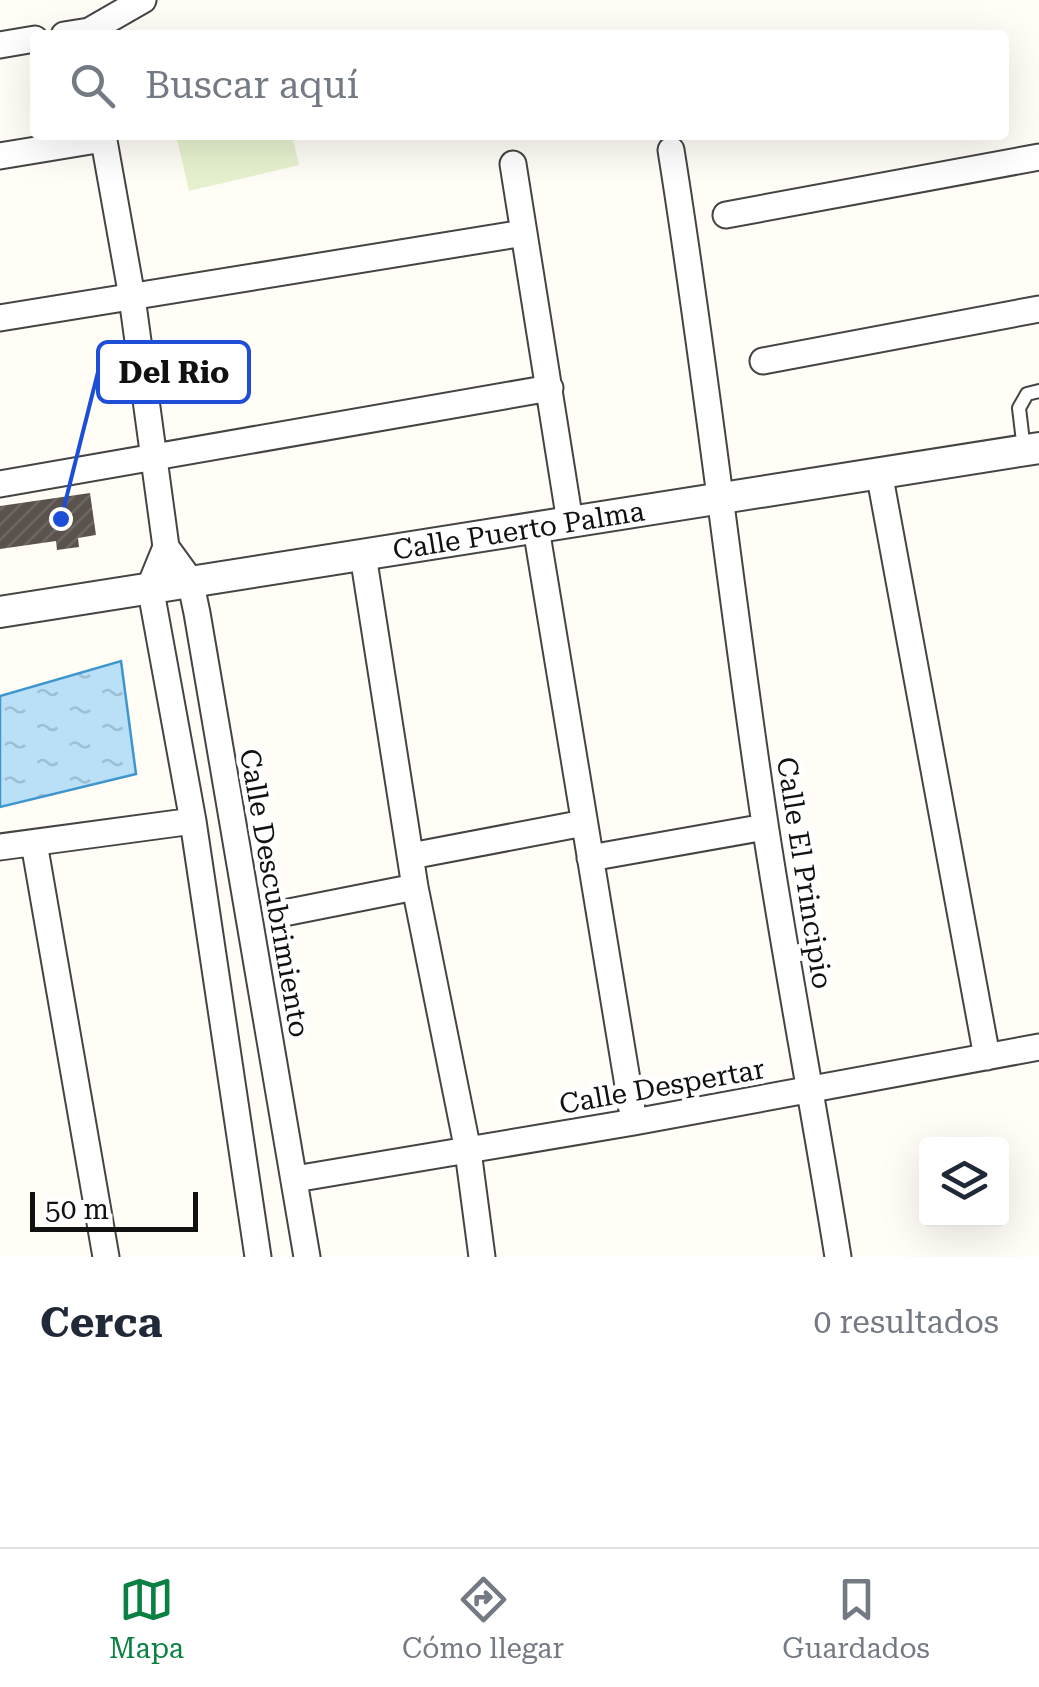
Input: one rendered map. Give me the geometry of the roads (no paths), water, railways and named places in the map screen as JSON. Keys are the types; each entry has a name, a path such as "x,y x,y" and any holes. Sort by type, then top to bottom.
{"street":[{"path":"83,30 102,0"},
{"path":"88,30 143,0"},
{"path":"0,45 30,41"},
{"path":"0,156 87,140"},
{"name":"Calle Descubrimiento","path":"104,140 132,297 166,547 190,580 307,1257"},
{"name":"Calle El Principio","path":"671,150 706,373 718,498 765,827 838,1257"},
{"path":"726,215 1039,157"},
{"path":"513,164 570,522"},
{"path":"0,318 524,233"},
{"path":"763,361 1039,309"},
{"path":"0,484 550,388"},
{"name":"Calle Puerto Palma","path":"0,612 1032,449"},
{"path":"879,472 987,1057"},
{"path":"536,528 634,1122"},
{"path":"166,547 150,586 192,821 258,1257"},
{"path":"363,555 416,887 468,1151 482,1257"},
{"path":"0,848 192,821"},
{"path":"411,856 584,824"},
{"path":"590,858 765,827"},
{"path":"34,843 106,1257"},
{"path":"290,912 416,887"},
{"name":"Calle Despertar","path":"296,1180 1039,1047"}],"lane":[{"path":"1032,449 1019,408 1027,394 1039,392"}],"water":[{"path":"121,661 136,774 0,807 0,696"}],"place":[{"name":"Del Rio","path":"61,519"}]}
